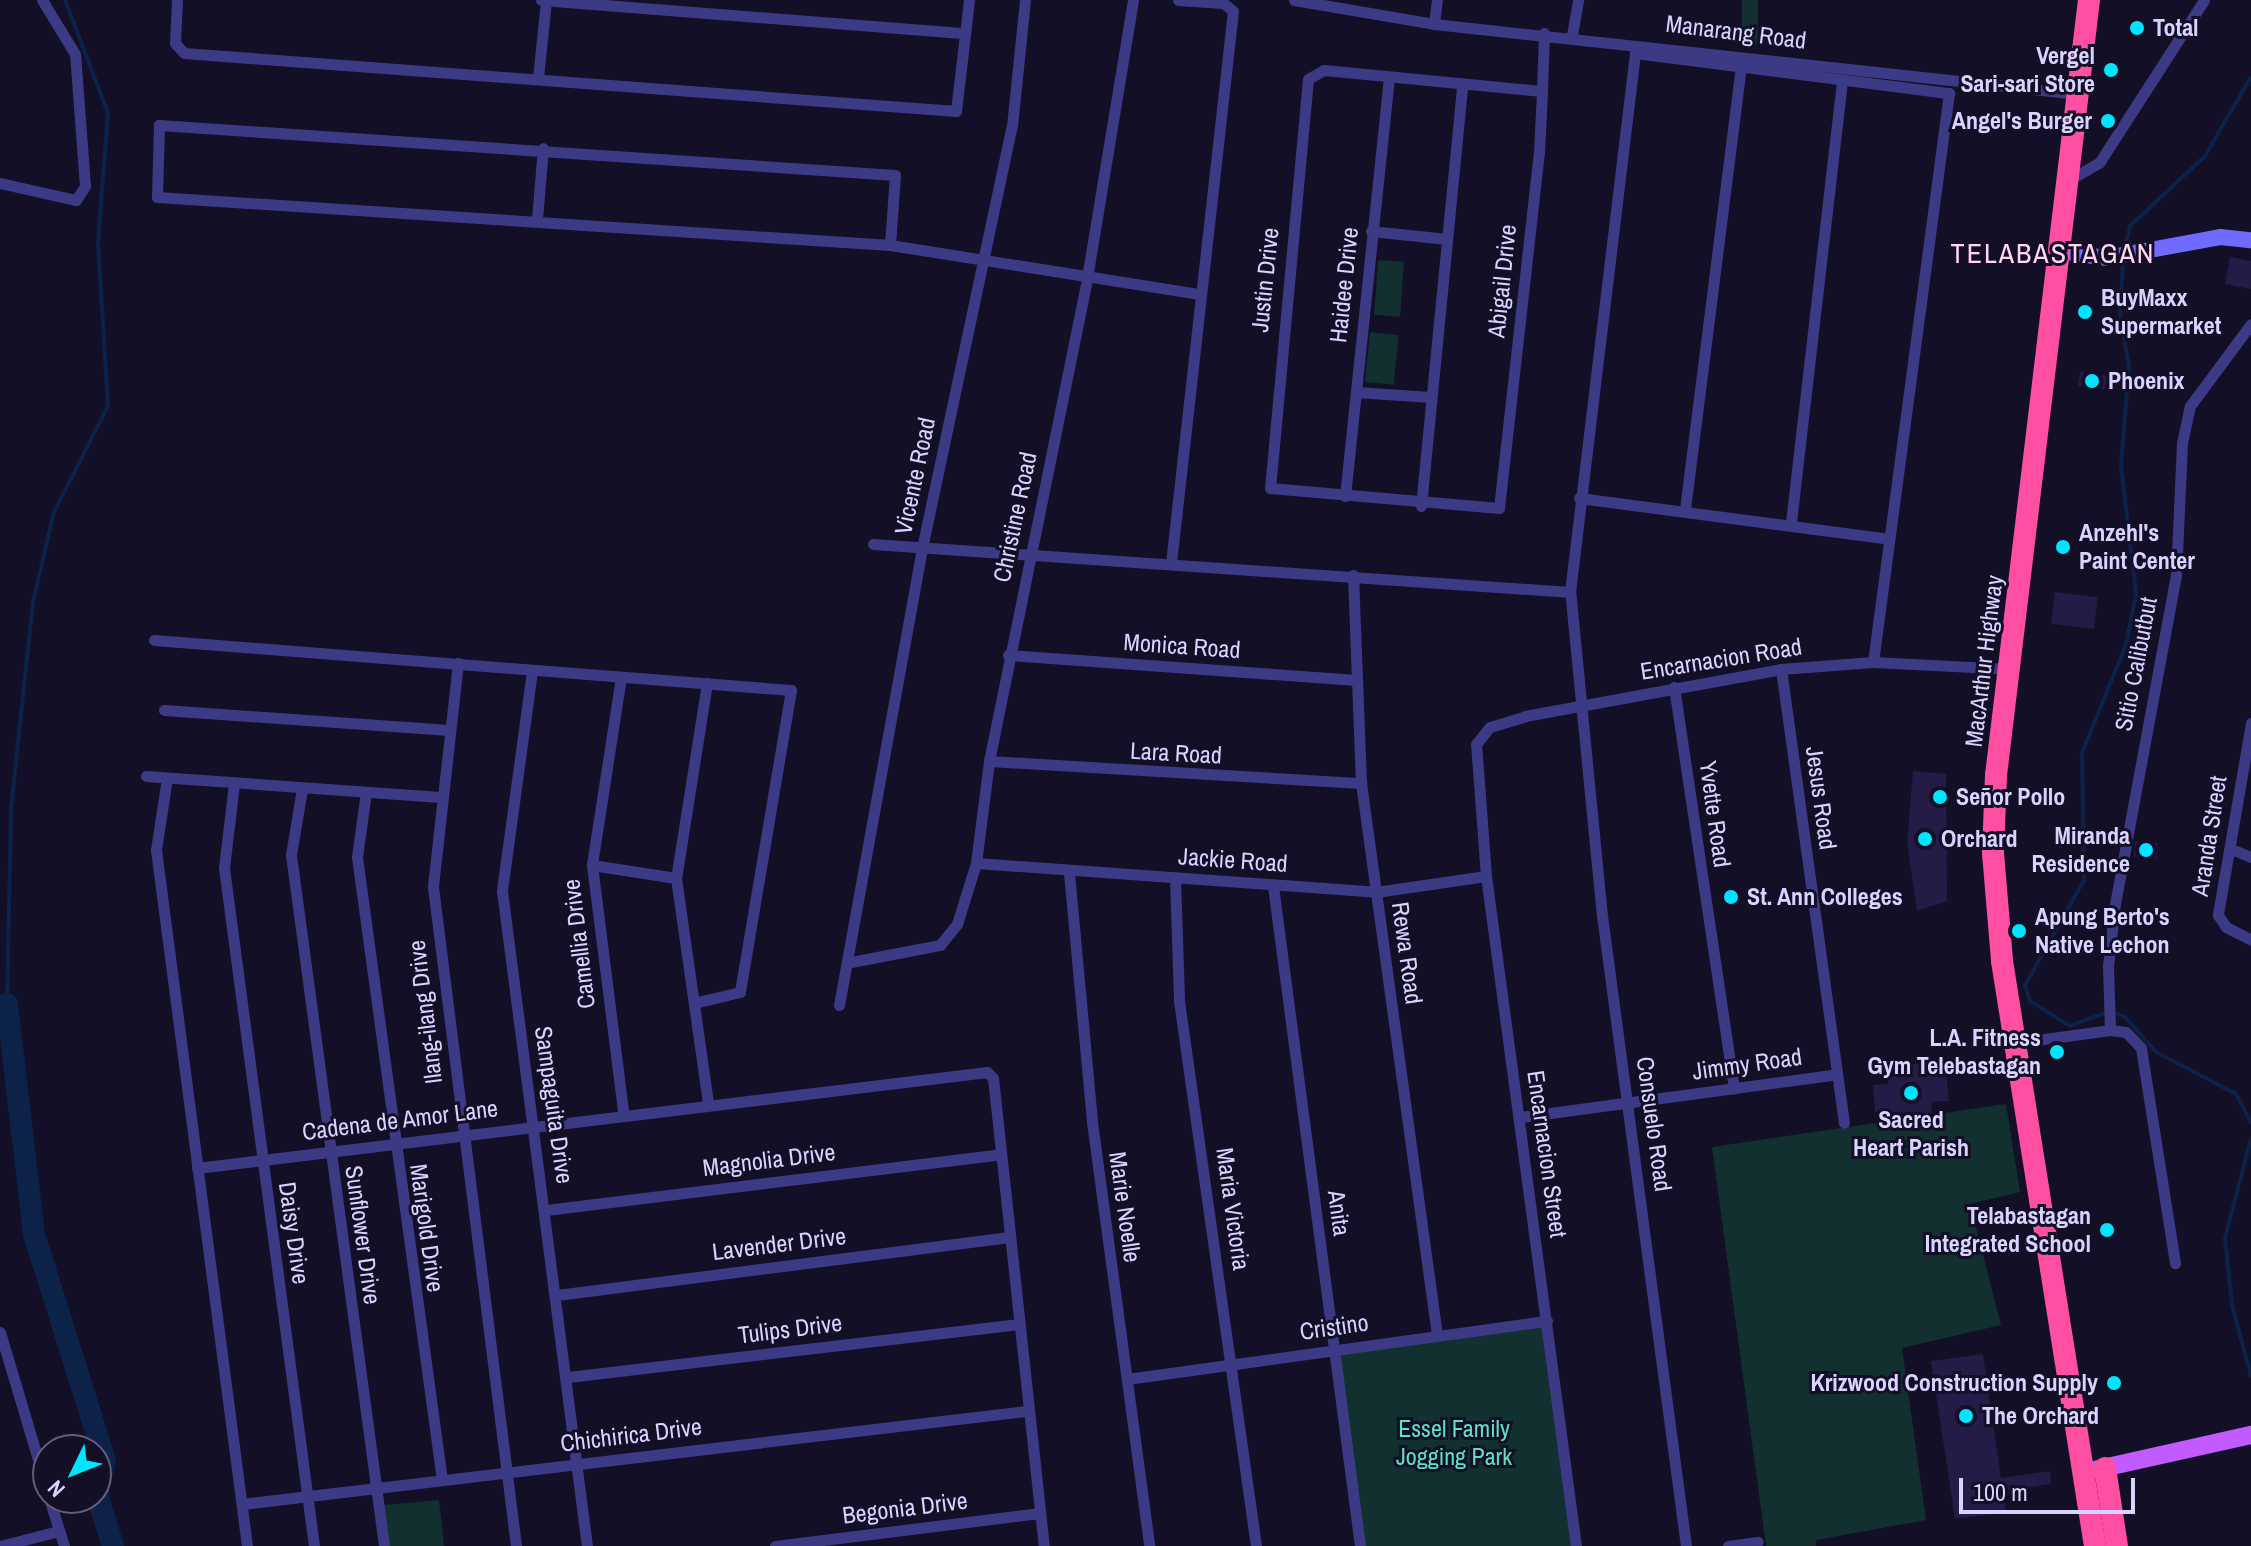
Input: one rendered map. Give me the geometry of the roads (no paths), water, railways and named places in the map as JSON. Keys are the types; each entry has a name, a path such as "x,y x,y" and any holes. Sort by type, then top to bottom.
{"highway":[{"name":"MacArthur Highway","path":"2089,0 1994,795 1993,886 2015,1043 2063,1327 2061,1348 2094,1470 2106,1546"},
{"name":"MacArthur Highway","path":"2094,1470 2095,1546"},
{"path":"2094,1470 2117,1546"}],"main road":[{"path":"2094,1470 2249,1436"}],"street":[{"path":"0,183 76,200 85,186 75,54 42,0"},
{"path":"177,0 175,43 184,53 956,111 969,0"},
{"path":"538,78 544,0 965,33"},
{"name":"Vicente Road","path":"839,1005 851,962 922,548 1012,126 1025,0"},
{"name":"Christine Road","path":"851,962 940,945 957,924 976,863 989,761 1008,655 1087,278 1133,0"},
{"path":"1171,563 1198,294 1233,11 1223,3 1178,0"},
{"name":"Manarang Road","path":"1294,0 1434,24 1572,35 2079,94"},
{"path":"1434,24 1437,0"},
{"path":"1572,35 1578,0"},
{"path":"2069,180 2099,163 2204,0"},
{"name":"Abigail Drive","path":"1421,506 1495,511 1542,91 1544,33"},
{"name":"Consuelo Road","path":"1686,1546 1577,707 1570,592 1635,53 1741,65"},
{"path":"1685,509 1741,65 1949,93 1873,662"},
{"name":"Justin Drive","path":"1345,496 1275,490 1267,485 1268,467 1314,72 1389,79"},
{"path":"1389,79 1462,88 1542,91"},
{"name":"Haidee Drive","path":"1345,496 1389,79"},
{"path":"1791,522 1842,80"},
{"path":"1345,496 1421,506 1462,88"},
{"path":"890,245 895,175 543,148 159,125 157,197 537,219 890,245 1198,294"},
{"path":"537,219 543,148"},
{"path":"1371,231 1447,239"},
{"path":"2060,251 2106,258 2220,237 2251,240"},
{"name":"Sitio Calibutbut","path":"2110,1026 2115,904 2176,576 2182,443 2190,406 2251,324"},
{"path":"1356,392 1431,397"},
{"path":"1579,498 1791,522 1889,539"},
{"path":"873,544 1570,592"},
{"name":"Rewa Road","path":"1353,575 1353,680 1361,783 1437,1335"},
{"path":"154,640 707,683 795,695 740,992 694,1003"},
{"name":"Monica Road","path":"1008,655 1353,680"},
{"name":"Encarnacion Road","path":"1474,769 1476,744 1490,727 1674,687 1781,669 1873,662 2009,669"},
{"name":"Ilang-ilang Drive","path":"458,663 440,797 433,887 516,1546"},
{"name":"Jesus Road","path":"1781,669 1844,1123"},
{"name":"Sampaguita Drive","path":"532,671 502,891 568,1377 587,1546"},
{"name":"Camellia Drive","path":"621,677 592,865 623,1112"},
{"path":"707,683 676,878 708,1104"},
{"name":"Yvette Road","path":"1674,687 1734,1089"},
{"path":"164,710 449,730"},
{"name":"Aranda Street","path":"2251,723 2246,779 2218,915 2226,927 2251,940"},
{"name":"Lara Road","path":"989,761 1361,783"},
{"name":"Encarnacion Street","path":"1474,769 1576,1546"},
{"path":"146,776 440,797"},
{"path":"167,778 156,850 247,1546"},
{"name":"Daisy Drive","path":"234,784 224,868 314,1546"},
{"name":"Sunflower Drive","path":"302,789 291,855 384,1546"},
{"name":"Marigold Drive","path":"366,792 357,857 393,1144 442,1480"},
{"path":"2231,849 2251,857"},
{"name":"Jackie Road","path":"976,863 1069,873 1376,892 1486,876"},
{"path":"592,865 676,878"},
{"name":"Marie Noelle","path":"1069,873 1092,1122 1149,1546"},
{"name":"Maria Victoria","path":"1175,878 1179,1001 1233,1365 1256,1546"},
{"name":"Anita","path":"1273,886 1360,1546"},
{"path":"2015,1043 2110,1026 2126,1032 2141,1048 2175,1263"},
{"name":"Cadena de Amor Lane","path":"197,1168 262,1157 463,1136 623,1112 987,1072 993,1078 997,1155"},
{"name":"Jimmy Road","path":"1521,1117 1837,1074"},
{"path":"997,1155 1025,1411 1044,1546"},
{"name":"Magnolia Drive","path":"546,1210 997,1155"},
{"name":"Lavender Drive","path":"557,1295 1007,1237"},
{"name":"Cristino","path":"1127,1379 1547,1321"},
{"name":"Tulips Drive","path":"568,1377 1017,1324"},
{"path":"0,1332 32,1439"},
{"name":"Chichirica Drive","path":"242,1504 1025,1411"},
{"name":"Begonia Drive","path":"775,1546 1040,1513"},
{"path":"54,1514 64,1546"},
{"path":"0,1546 59,1531"},
{"path":"1728,1546 1758,1542"}],"waterway":[{"path":"7,1004 11,808 33,602 54,512 108,406 98,242 108,113 65,0"},
{"path":"2125,248 2130,226 2205,156 2251,77"},
{"path":"2123,261 2120,316 2129,366 2121,466 2136,594 2126,645 2082,753 2084,880 2025,985 2030,1001 2070,1026 2110,1011 2125,1017 2156,1052 2236,1094 2251,1122"},
{"path":"7,1004 34,1234 105,1460 97,1495 113,1546"},
{"path":"2251,1138 2225,1238 2232,1305 2251,1376"}],"place":[{"name":"Total","path":"2137,28"},
{"name":"Vergel Sari-sari Store","path":"2111,70"},
{"name":"Angel's Burger","path":"2108,121"},
{"name":"BuyMaxx Supermarket","path":"2085,312"},
{"name":"Phoenix","path":"2092,381"},
{"name":"Anzehl's Paint Center","path":"2063,547"},
{"name":"Señor Pollo","path":"1940,797"},
{"name":"Orchard","path":"1925,839"},
{"name":"Miranda Residence","path":"2146,850"},
{"name":"St. Ann Colleges","path":"1731,897"},
{"name":"Apung Berto's Native Lechon","path":"2019,931"},
{"name":"L.A. Fitness Gym Telebastagan","path":"2057,1052"},
{"name":"Sacred Heart Parish","path":"1911,1093"},
{"name":"Telabastagan Integrated School","path":"2107,1230"},
{"name":"Krizwood Construction Supply","path":"2114,1383"},
{"name":"The Orchard","path":"1966,1416"}],"district":[{"name":"TELABASTAGAN","path":"2053,253"}],"park label":[{"name":"Essel Family Jogging Park","path":"1454,1443"}]}
